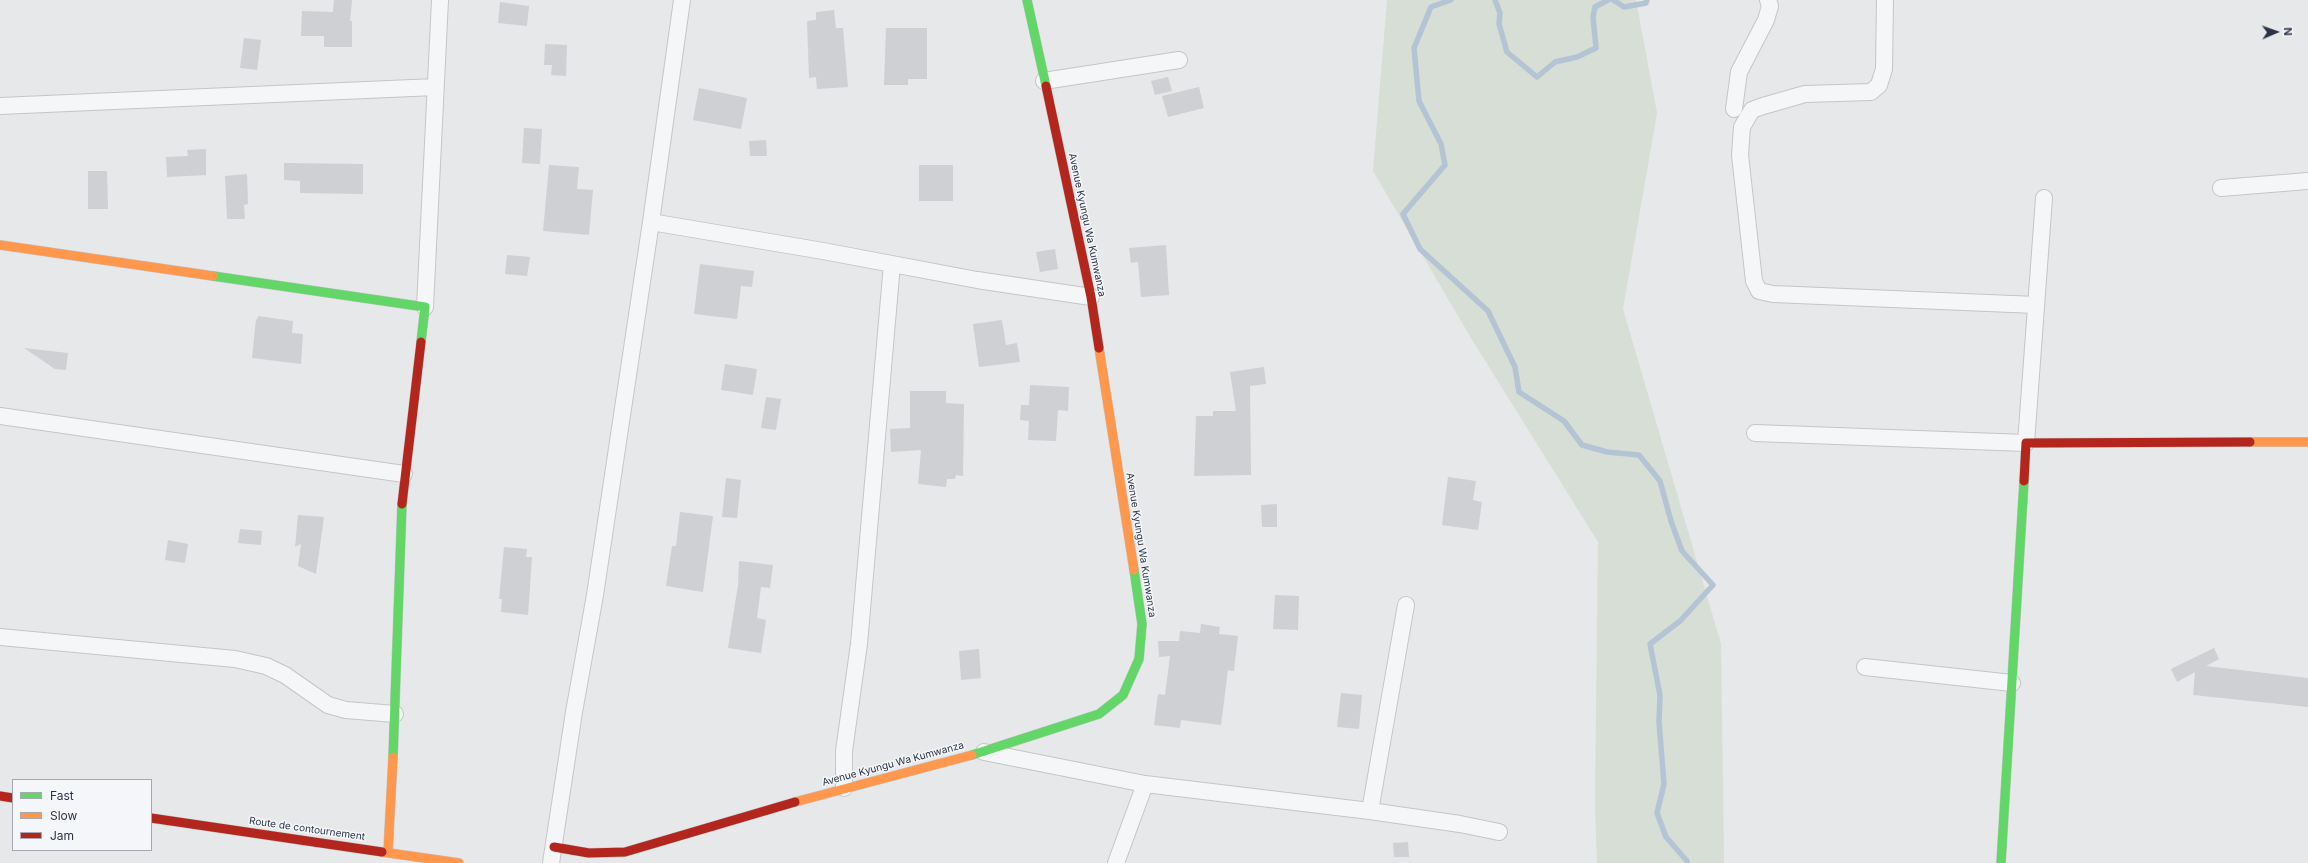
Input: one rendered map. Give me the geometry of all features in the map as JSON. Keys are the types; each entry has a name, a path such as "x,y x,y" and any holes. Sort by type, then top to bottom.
{"street":[{"path":"388,852 404,474 425,307 440,0"},
{"path":"551,863 574,712 595,595 651,222 682,0"},
{"name":"Avenue Kyungu Wa Kumwanza","path":"554,847 595,853 626,852 844,788 982,752 1098,714 1123,695 1139,659 1142,624 1091,297 1027,0"},
{"path":"1734,109 1739,72 1766,20 1770,6 1768,0"},
{"path":"1885,0 1884,69 1879,85 1871,92 1805,94 1770,104 1752,110 1742,127 1740,156 1754,281 1759,292 1773,294 2036,305"},
{"path":"1044,81 1179,60"},
{"path":"0,106 435,87"},
{"path":"2221,188 2308,181"},
{"path":"2001,863 2026,443 2044,198"},
{"path":"651,222 977,280 1091,297"},
{"path":"0,245 425,307"},
{"path":"844,788 844,751 859,644 892,264"},
{"path":"0,416 404,474"},
{"path":"1755,433 2026,443 2308,442"},
{"path":"1370,811 1406,605"},
{"path":"0,638 235,659 266,666 285,675 328,705 346,710 395,714"},
{"path":"1865,667 2012,683"},
{"path":"982,752 1145,784 1370,811 1499,832"},
{"path":"1116,863 1145,784"},
{"path":"0,796 12,798"},
{"name":"Route de contournement","path":"152,818 459,863"}],"shaded area":[{"path":"1387,0 1636,0 1657,113 1623,309 1721,644 1724,863 1597,863 1595,802 1598,542 1471,338 1373,171"}],"building":[{"path":"334,0 352,0 350,21 352,21 352,47 324,47 324,36 301,36 302,11 333,12"},
{"path":"500,2 529,6 527,26 498,23"},
{"path":"834,10 836,28 843,28 848,87 817,89 816,77 809,78 807,21 816,20 816,12"},
{"path":"886,28 927,28 927,79 908,79 908,85 884,85"},
{"path":"244,38 261,40 257,70 240,68"},
{"path":"545,44 567,45 566,76 551,75 552,65 544,65"},
{"path":"1168,77 1172,91 1155,95 1151,81"},
{"path":"1199,87 1204,108 1168,117 1162,96"},
{"path":"699,88 747,98 741,129 693,120"},
{"path":"524,128 542,129 540,164 522,163"},
{"path":"766,140 767,156 750,156 749,141"},
{"path":"206,149 206,175 167,177 166,157 188,156 187,150"},
{"path":"284,163 363,164 363,194 300,193 300,181 284,180"},
{"path":"549,165 579,167 577,189 593,190 589,235 543,231"},
{"path":"919,165 953,165 953,201 919,201"},
{"path":"88,171 107,171 108,209 88,209"},
{"path":"247,174 248,204 244,205 245,219 227,219 225,176"},
{"path":"1166,245 1169,295 1141,297 1138,262 1131,263 1129,248"},
{"path":"1055,249 1058,269 1040,272 1036,252"},
{"path":"507,255 530,257 527,276 505,274"},
{"path":"700,264 754,271 752,287 741,286 737,319 694,314"},
{"path":"258,316 293,321 292,333 303,334 301,364 252,358 256,319 257,320"},
{"path":"1002,320 1006,345 1017,343 1020,362 979,367 973,324"},
{"path":"24,348 68,353 66,370 55,369"},
{"path":"725,364 757,369 753,395 721,390"},
{"path":"1264,367 1266,384 1250,386 1251,475 1194,476 1196,416 1213,416 1213,411 1236,411 1230,372"},
{"path":"1030,385 1069,387 1068,411 1058,410 1056,441 1028,440 1029,421 1020,420 1021,405 1029,405"},
{"path":"910,391 946,391 946,403 964,404 963,476 956,475 955,479 947,479 946,487 918,484 921,450 891,452 890,429 910,428"},
{"path":"766,397 781,399 776,430 761,428"},
{"path":"1448,477 1476,481 1473,500 1482,502 1478,530 1442,525"},
{"path":"726,478 741,480 737,518 722,517"},
{"path":"1277,504 1277,527 1262,527 1261,505"},
{"path":"680,512 713,516 703,592 666,586 672,546 676,546"},
{"path":"298,515 324,517 316,574 298,566 301,544 295,547"},
{"path":"240,529 262,531 261,545 238,543"},
{"path":"168,540 188,544 185,563 165,560"},
{"path":"504,547 527,549 526,557 532,557 528,615 501,612 502,599 499,599"},
{"path":"739,561 773,565 770,588 761,587 757,618 766,620 761,653 728,648 738,585"},
{"path":"1275,595 1299,596 1298,630 1273,629"},
{"path":"1201,624 1220,627 1219,634 1238,636 1234,671 1228,670 1221,725 1181,720 1180,728 1154,725 1158,694 1165,695 1170,656 1159,657 1158,641 1179,641 1180,631 1200,633"},
{"path":"2214,648 2219,659 2206,666 2308,678 2308,707 2193,695 2195,672 2177,682 2171,669"},
{"path":"979,649 981,678 961,680 959,651"},
{"path":"1341,693 1362,695 1359,729 1337,727"},
{"path":"1408,842 1409,857 1394,857 1393,843"}],"waterway":[{"path":"1451,0 1431,7 1414,48 1419,101 1441,144 1445,165 1403,214 1420,249 1488,311 1515,367 1519,392 1564,421 1582,445 1607,452 1639,455 1660,481 1671,521 1682,551 1713,585 1680,621 1650,644 1660,695 1659,722 1664,784 1657,813 1666,837 1687,861 1687,863"},
{"path":"1495,0 1500,13 1499,24 1507,52 1537,77 1555,62 1577,57 1596,48 1593,17 1595,7 1608,0"},
{"path":"1613,0 1624,7 1646,3 1647,0"}],"traffic: fast":[{"path":"1027,0 1046,86"},
{"path":"213,276 425,307 421,342"},
{"path":"2001,863 2024,481"},
{"path":"393,757 402,504"},
{"path":"972,755 1099,714 1123,695 1139,659 1142,624 1134,570"}],"traffic: slow":[{"path":"0,245 213,276"},
{"path":"1099,348 1134,570"},
{"path":"2250,442 2308,442"},
{"path":"795,802 972,755"},
{"path":"388,852 393,757"},
{"path":"382,852 459,863"}],"traffic: jam":[{"path":"1046,86 1091,297 1099,348"},
{"path":"402,504 421,342"},
{"path":"2024,481 2026,443 2250,442"},
{"path":"0,796 12,798"},
{"path":"554,847 589,853 625,852 795,802"},
{"path":"152,818 382,852"}]}
